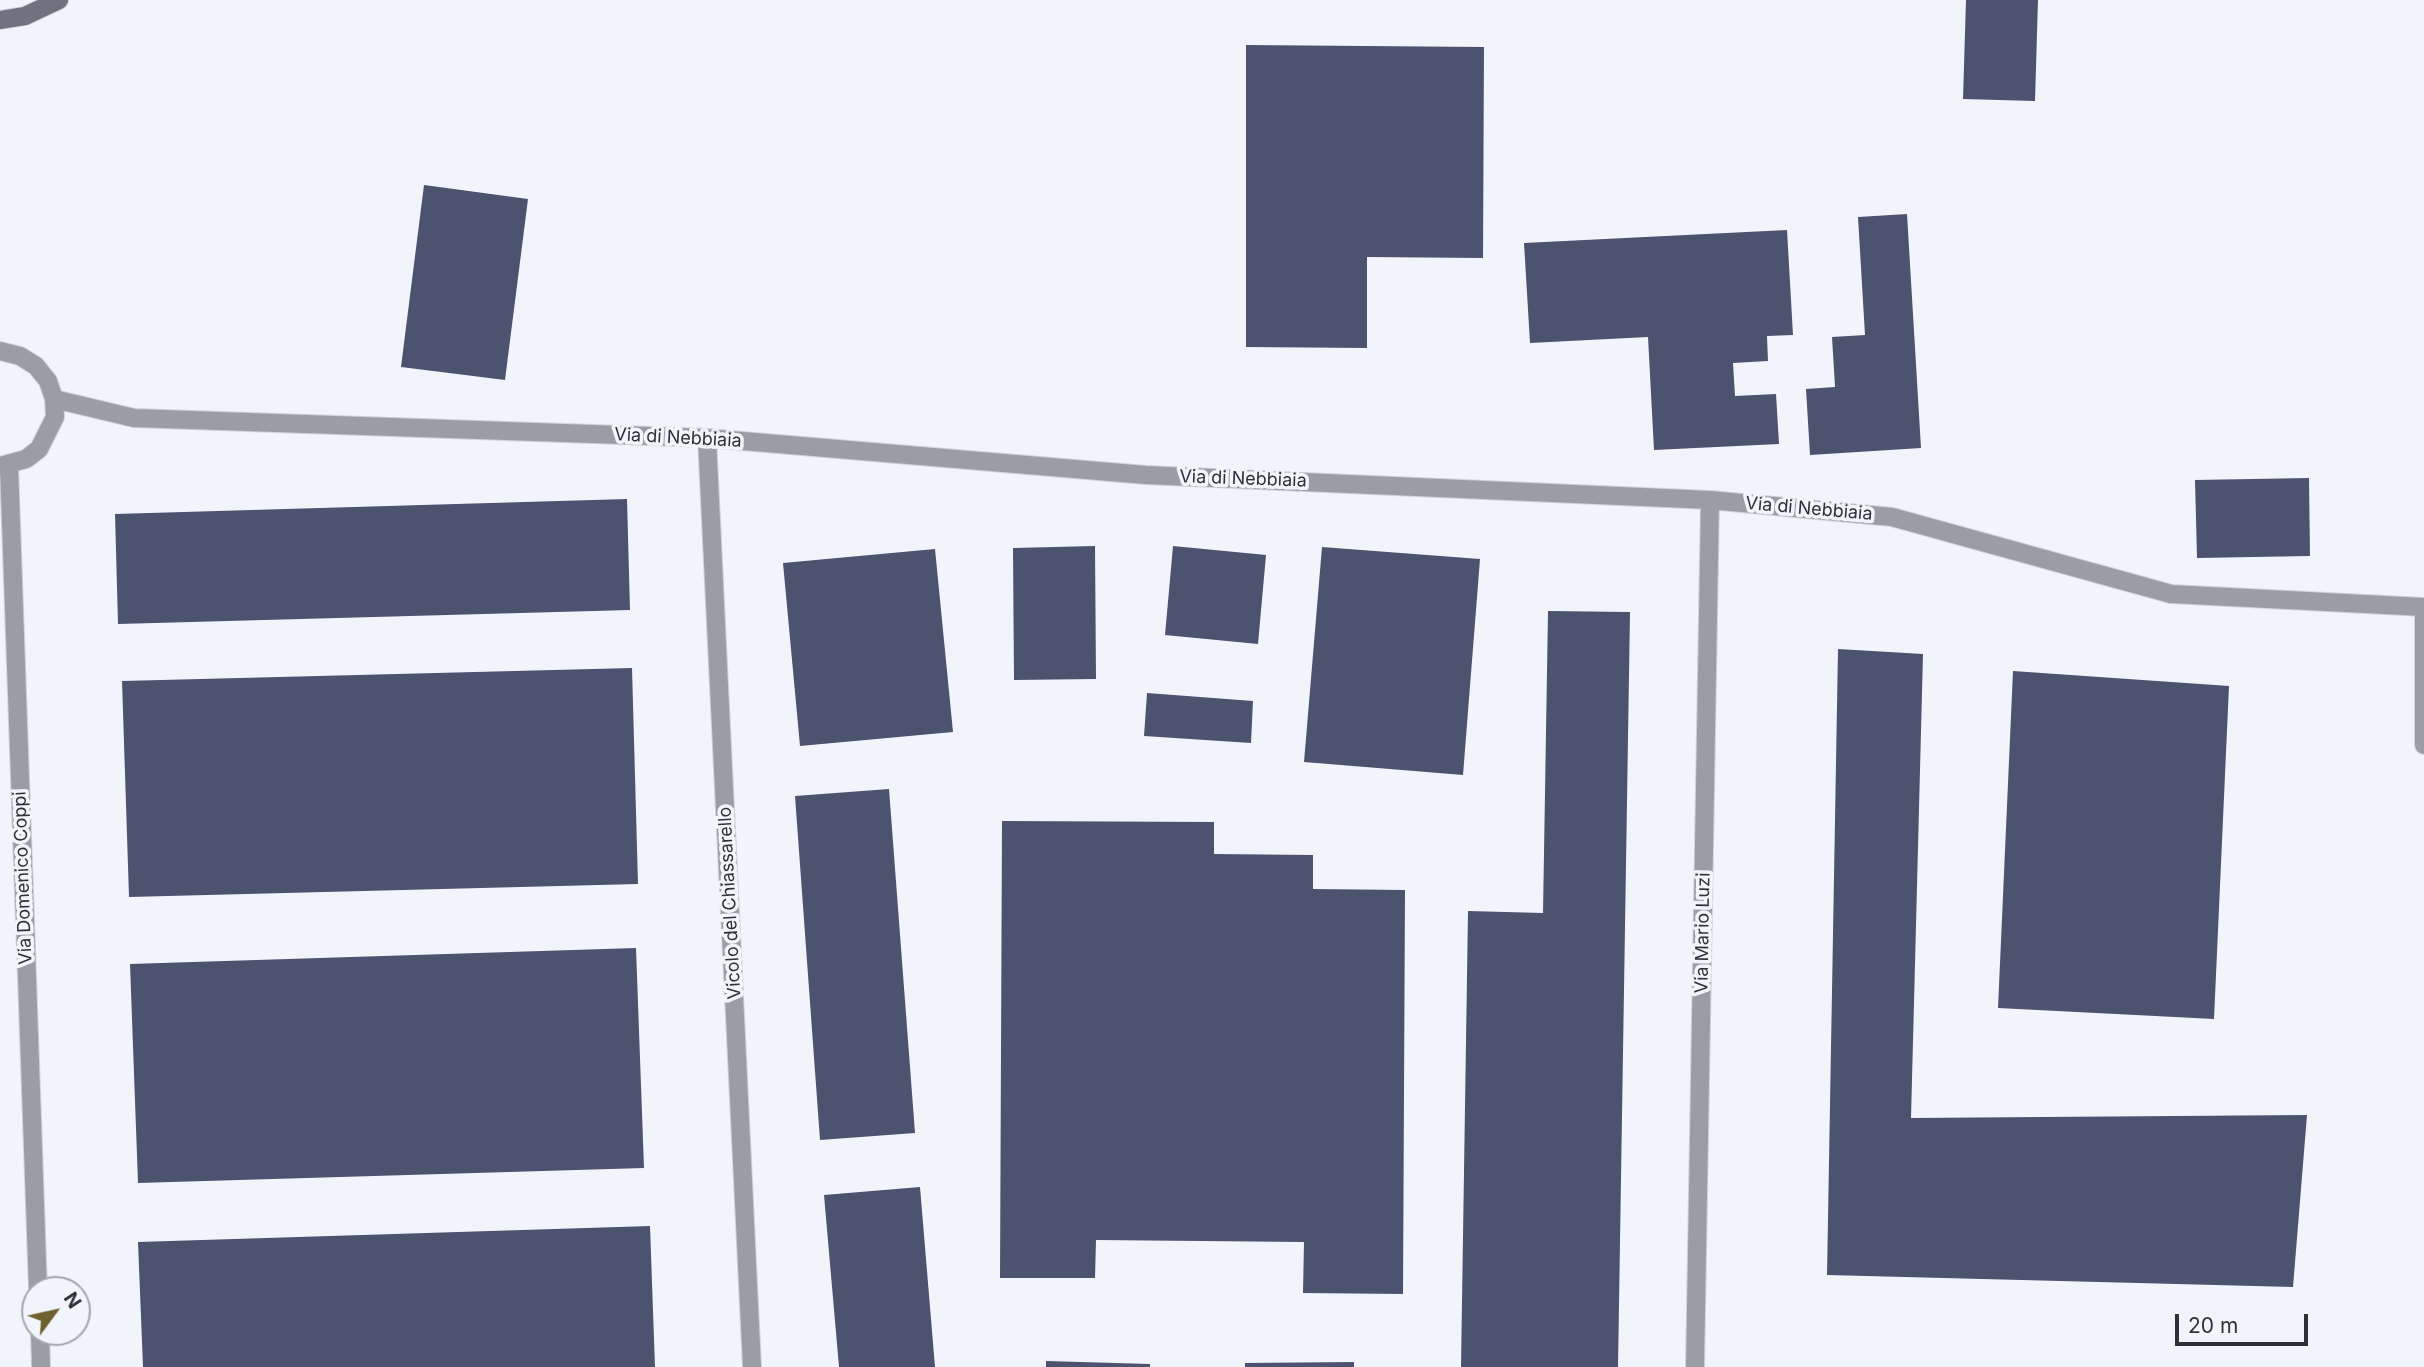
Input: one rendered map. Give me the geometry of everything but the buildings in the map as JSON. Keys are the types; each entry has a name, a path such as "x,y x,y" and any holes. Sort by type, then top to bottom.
{"main road":[{"path":"0,20 25,16 59,0"}],"street":[{"path":"0,351 20,356 36,366 48,381 54,399 55,417 39,449 26,459 4,466"},
{"name":"Via di Nebbiaia","path":"54,399 134,418 707,438 1146,475 1710,500 1892,517 2171,593 2424,607"},
{"name":"Vicolo del Chiassarello","path":"707,438 752,1367"},
{"name":"Via Domenico Coppi","path":"4,466 37,1276"},
{"name":"Via Mario Luzi","path":"1695,1367 1710,500"},
{"path":"2424,607 2424,745"},
{"path":"40,1346 41,1367"}]}
